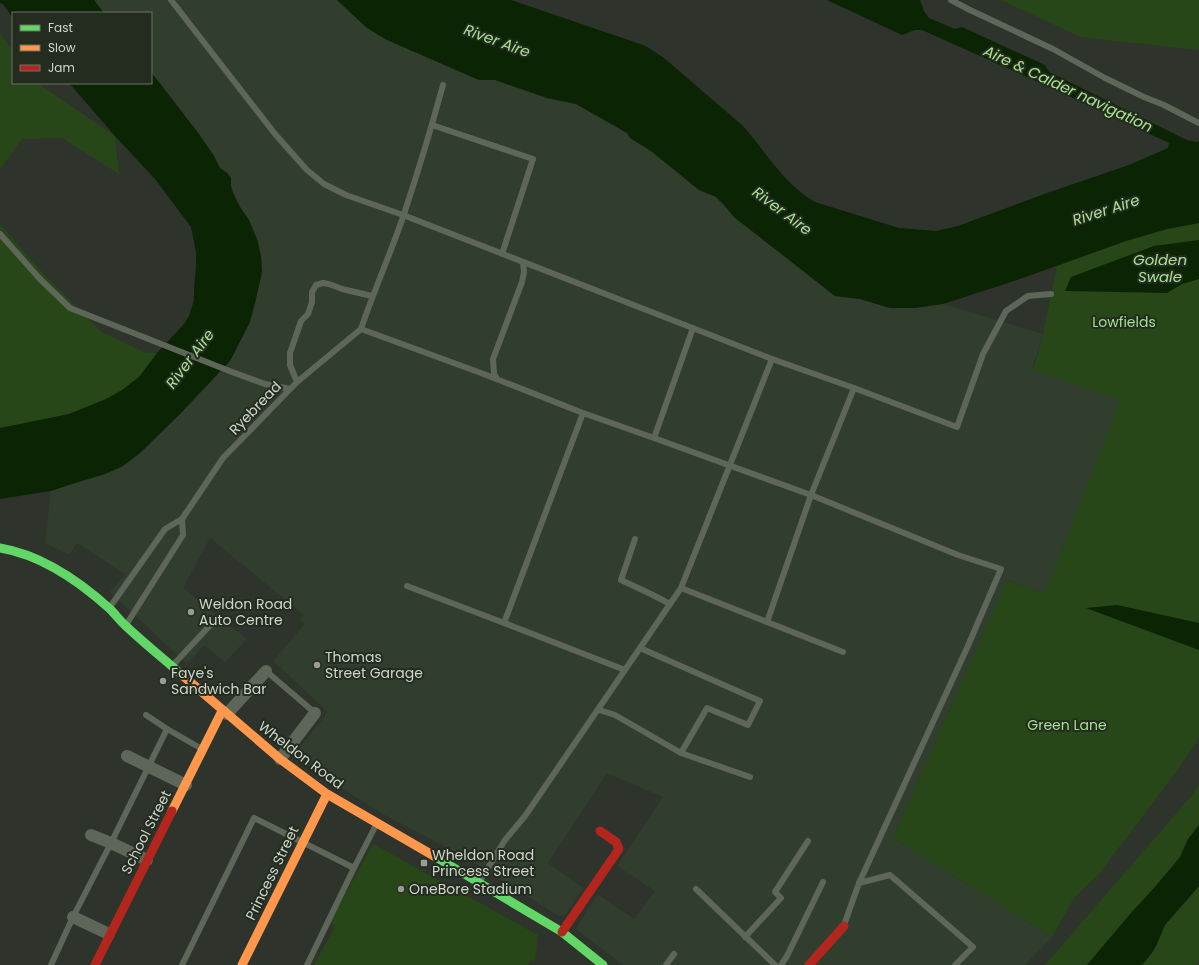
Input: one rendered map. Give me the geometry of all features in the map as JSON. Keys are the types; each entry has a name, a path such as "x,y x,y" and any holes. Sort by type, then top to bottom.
{"street":[{"name":"Wheldon Road","path":"0,548 10,549 37,559 68,576 109,608 126,626 224,712 280,759 326,794 479,882 562,932 603,965"},
{"path":"224,712 266,670"},
{"name":"School Street","path":"95,965 109,934 224,712"},
{"path":"280,759 315,713"},
{"path":"127,756 186,785"},
{"name":"Princess Street","path":"242,965 326,794"},
{"path":"562,932 619,849 616,842 600,831"},
{"path":"91,835 148,860"},
{"path":"73,917 109,934"},
{"path":"809,965 844,926"}],"lane":[{"path":"171,0 276,134 307,170 324,184 346,195 403,215 772,359 957,427 983,354 1006,311 1028,296 1051,294"},
{"path":"951,0 1053,49 1105,78 1199,123"},
{"path":"443,85 432,125 403,215 361,329 497,379 583,413 811,495 958,555 1001,569 967,648 859,883 844,926"},
{"path":"432,125 533,159 502,254"},
{"path":"0,234 40,279 70,308 232,372 265,384 290,389"},
{"path":"497,379 494,374 493,359 522,282 524,272 523,262"},
{"path":"297,382 290,365 290,353 301,321 308,314 312,302 312,292 316,285 323,283 329,284 342,289 372,296"},
{"path":"654,438 693,328"},
{"name":"Ryebread","path":"109,608 165,529 182,519 223,458 297,382 361,329"},
{"path":"479,882 505,840 525,816 681,588 772,359"},
{"path":"767,622 811,495 854,388"},
{"path":"504,623 583,413"},
{"path":"126,626 183,535 182,519"},
{"path":"635,539 622,580 670,604"},
{"path":"407,586 625,670"},
{"path":"681,588 843,652"},
{"path":"172,666 215,620"},
{"path":"640,648 760,701 748,725 707,708 682,753"},
{"path":"266,670 315,713"},
{"path":"598,710 615,715 682,753 750,777"},
{"path":"146,715 166,729 203,750"},
{"path":"51,965 73,917 111,843 166,729"},
{"path":"182,965 254,818 354,868"},
{"path":"307,965 377,823"},
{"path":"745,937 781,898 775,892 792,868 808,841"},
{"path":"859,883 890,875 973,947 955,965"},
{"path":"781,965 787,956 823,882"},
{"path":"696,889 775,965"},
{"path":"666,965 674,954"}],"shaded area":[{"path":"94,0 337,0 367,28 387,40 479,80 495,80 547,98 576,104 627,133 630,138 651,151 699,190 716,197 734,217 835,296 860,299 890,308 915,308 943,304 1043,334 1032,369 1121,400 1045,593 1008,580 893,838 1052,937 1025,965 623,965 576,929 597,894 634,919 655,891 617,866 663,797 607,773 548,863 583,888 566,914 559,916 465,857 383,814 293,756 328,712 273,661 305,624 300,619 304,615 210,538 183,588 247,639 225,662 204,645 187,664 110,592 125,574 77,543 69,555 45,543 51,491 105,474 123,466 140,453 181,413 230,361 250,322 262,272 261,256 257,239 249,220 240,207 227,173 220,168 214,156 152,73 152,12 103,12"}],"green space":[{"path":"1001,0 1199,0 1199,50 1080,37"},
{"path":"0,34 12,50 12,84 40,84 115,136 119,174 62,138 22,139 0,169"},
{"path":"1199,223 1199,738 1176,772 1099,874 1074,898 1052,937 893,838 1007,580 1045,593 1120,400 1031,369 1034,367 1043,334 1057,266 1126,241 1167,229"},
{"path":"0,224 39,269 100,331 146,353 157,353 142,374 125,389 92,406 74,412 0,428"},
{"path":"1199,784 1199,963 1197,965 1045,965 1193,794"},
{"name":"OneBore Stadium","path":"373,844 538,935 535,962 531,960 528,965 314,965 335,926 330,922"}],"water":[{"path":"0,0 94,0 103,12 12,12 12,17 3,4 0,3"},
{"path":"337,0 511,0 643,45 664,58 743,126 776,167 804,195 815,202 899,228 936,231 958,226 1129,165 1168,148 1169,143 922,30 915,30 902,35 827,0 920,0 924,11 929,18 955,29 962,27 1045,65 1049,72 1187,140 1196,142 1199,141 1199,223 1167,229 1126,241 1017,280 943,304 915,308 890,308 860,299 835,296 734,217 716,197 699,190 651,151 630,138 627,133 576,104 547,98 495,80 479,80 387,40 367,28"},
{"name":"River Aire","path":"152,73 199,134 214,156 220,168 231,178 233,193 249,220 257,239 261,256 262,272 250,322 230,361 181,413 140,453 123,466 105,474 51,491 0,499 0,428 69,414 106,399 122,390 139,377 157,353 184,324 189,316 194,300 196,266 196,252 191,227 155,179 70,84 152,84"},
{"name":"Golden Swale","path":"1199,240 1199,279 1182,284 1167,293 1065,291 1071,277 1154,246"},
{"path":"1117,605 1199,623 1199,650 1086,608"},
{"path":"1199,825 1199,886 1165,925 1152,953 1142,965 1087,965 1180,857 1188,839"}],"traffic: fast":[{"path":"0,548 16,551 31,557 73,579 110,609 125,625 182,675"},
{"path":"434,856 562,932 603,965"}],"traffic: slow":[{"path":"182,675 280,759 327,794 434,856"},
{"path":"172,811 222,711"},
{"path":"242,965 327,794"}],"traffic: jam":[{"path":"95,965 172,811"},
{"path":"562,932 619,849 616,842 600,831"},
{"path":"809,965 844,926"}],"place":[{"name":"Weldon Road Auto Centre","path":"191,612"},
{"name":"Thomas Street Garage","path":"317,665"},
{"name":"Faye's Sandwich Bar","path":"163,681"},
{"name":"Wheldon Road Princess Street","path":"424,863"},
{"name":"OneBore Stadium","path":"401,889"}],"water label":[{"name":"Aire & Calder navigation","path":"1068,89"}],"park label":[{"name":"Lowfields","path":"1124,322"},
{"name":"Green Lane","path":"1067,725"}]}
